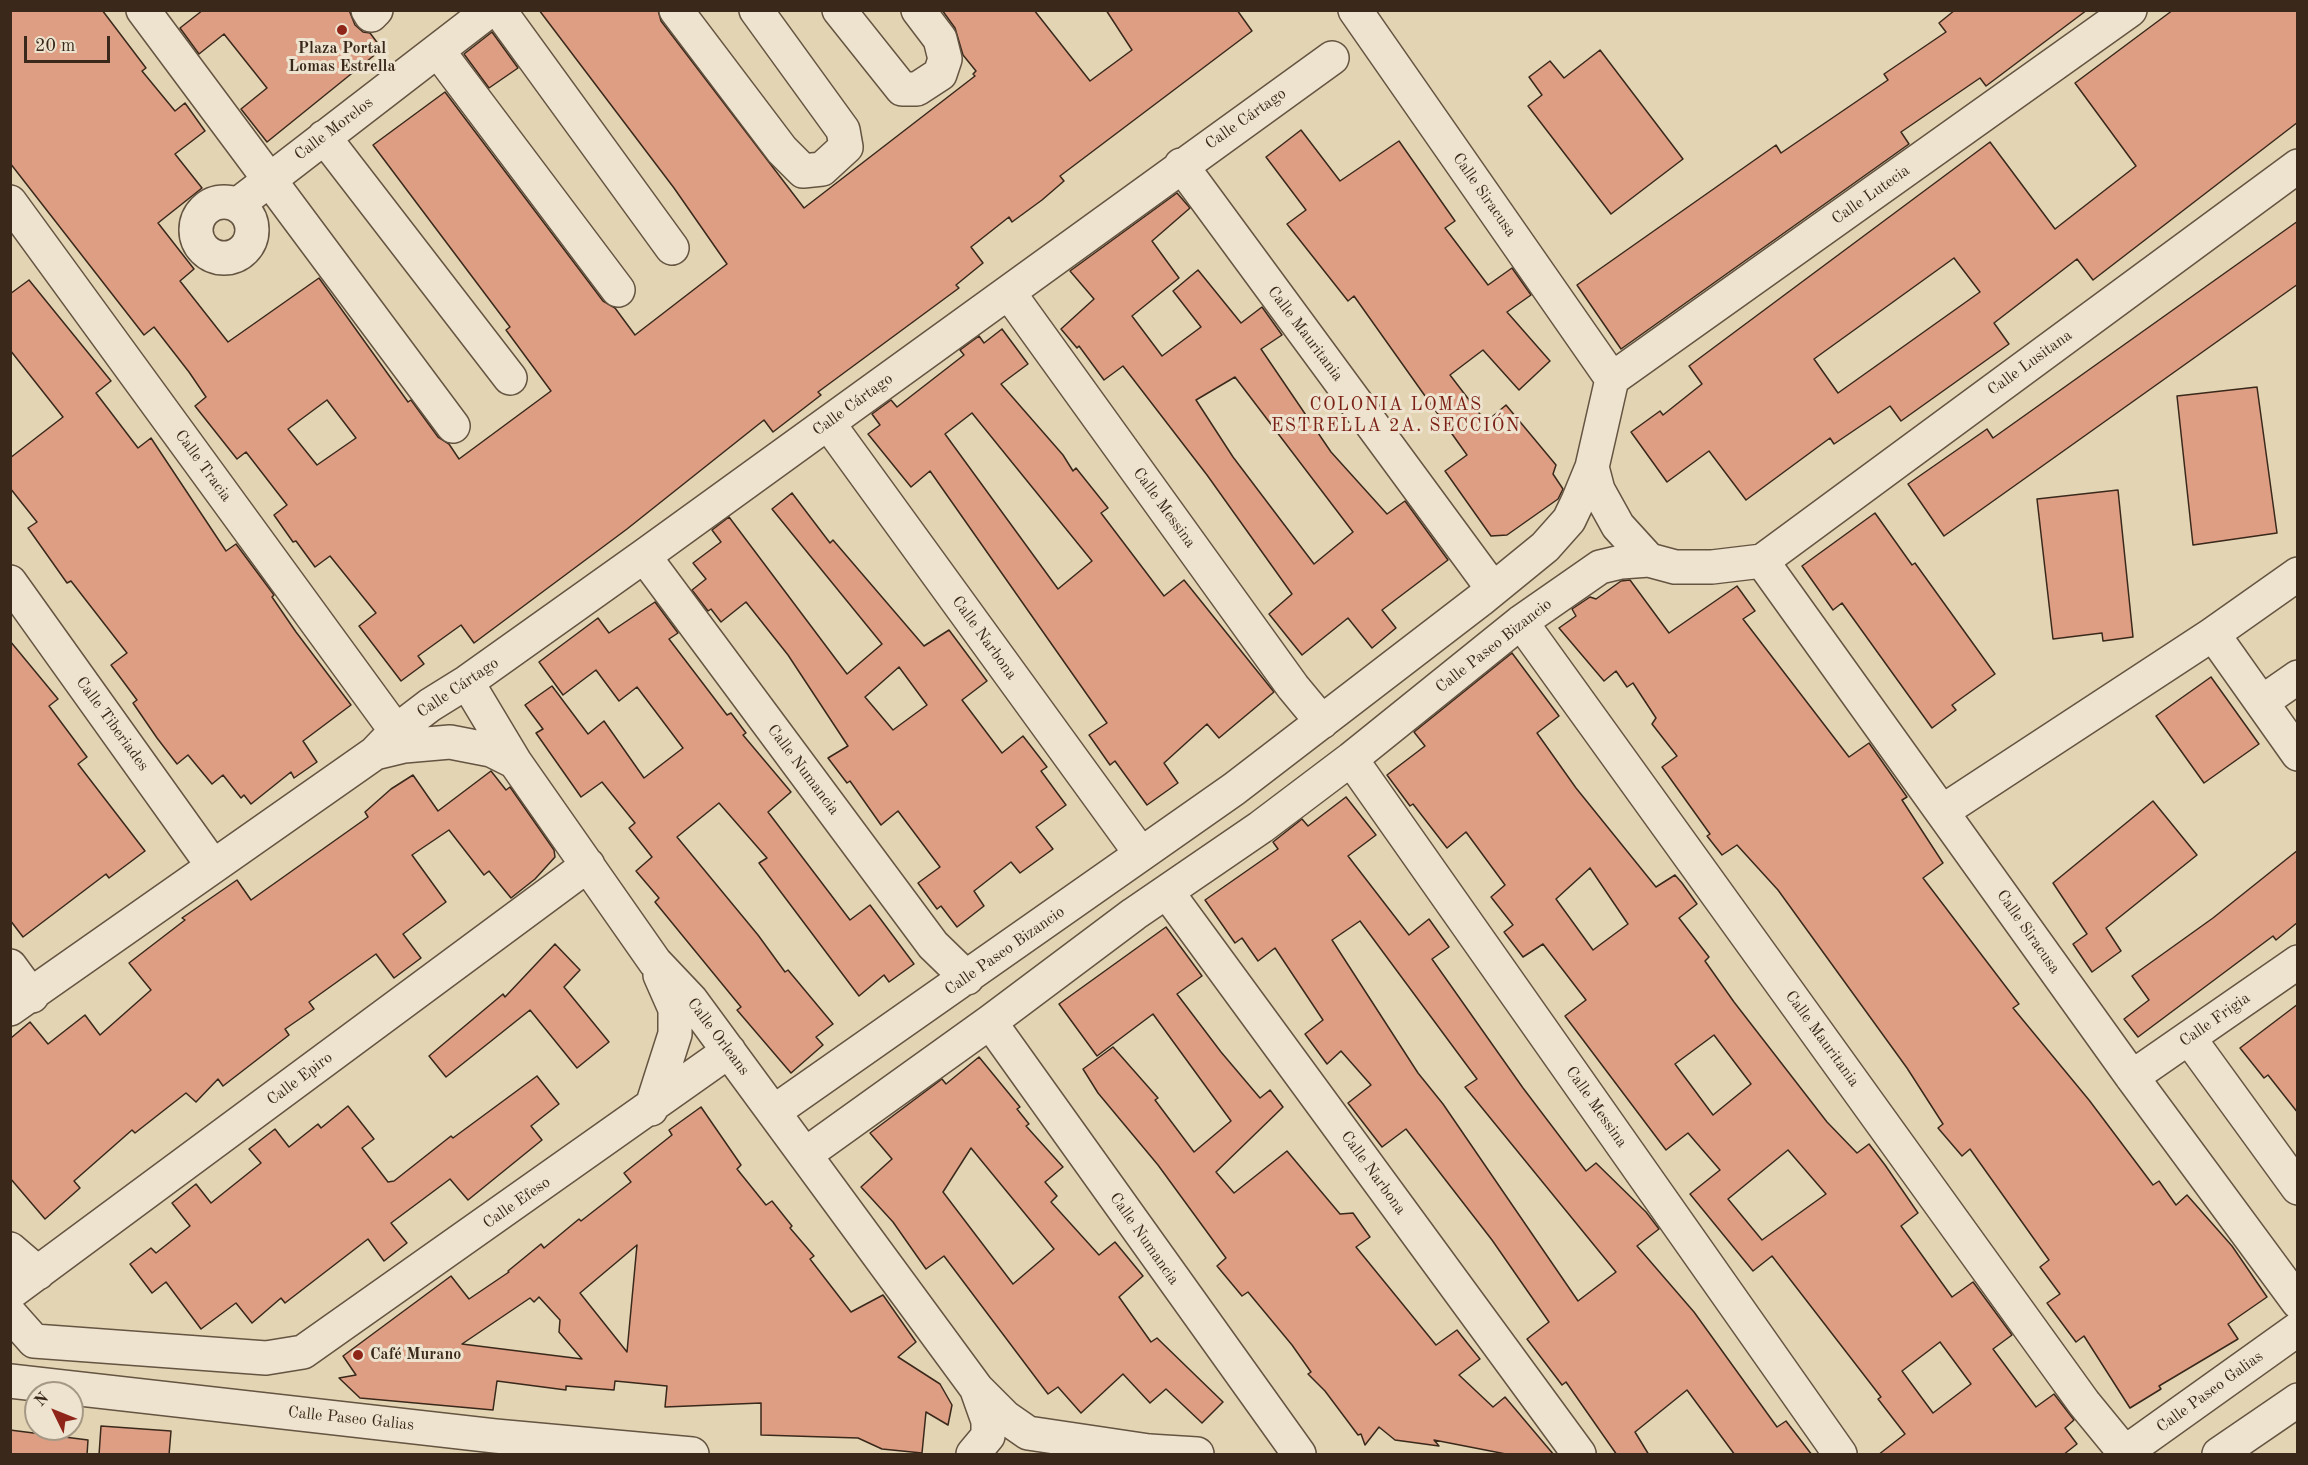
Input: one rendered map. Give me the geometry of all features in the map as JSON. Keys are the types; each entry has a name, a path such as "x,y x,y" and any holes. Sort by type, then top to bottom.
{"street":[{"path":"143,10 453,426"},
{"path":"368,10 371,15 376,10"},
{"name":"Calle Morelos","path":"237,205 490,10"},
{"path":"499,10 672,248"},
{"path":"676,10 782,150 803,171 822,169 846,147 843,130 756,10"},
{"path":"839,10 902,89 917,89 940,74 945,58 940,39 918,10"},
{"name":"Calle Siracusa","path":"1355,10 1612,379"},
{"name":"Calle Lutecia","path":"1612,379 2126,12"},
{"path":"438,51 618,290"},
{"name":"Calle Cártago","path":"21,1003 385,742 430,705 644,556 1009,293 1181,165 1332,58"},
{"path":"324,137 510,378"},
{"name":"Calle Mauritania","path":"1181,165 1493,589"},
{"name":"Calle Lusitana","path":"1762,561 2298,166"},
{"name":"Calle Tracia","path":"10,201 385,742"},
{"name":"Calle Messina","path":"1009,293 1286,677 1322,722"},
{"name":"Calle Paseo Bizancio","path":"775,1111 1234,789 1493,589 1558,534 1569,520 1592,467 1612,379"},
{"name":"Calle Narbona","path":"828,423 1141,854"},
{"path":"1592,467 1598,490 1618,526 1650,560"},
{"name":"Calle Numancia","path":"644,556 933,945 967,978"},
{"name":"Calle Paseo Bizancio","path":"806,1154 1167,892 1261,827 1351,759 1521,622 1600,567 1622,562 1650,560 1675,567 1712,567 1762,561"},
{"name":"Calle Siracusa","path":"1762,561 2132,1077 2298,1302"},
{"path":"1943,812 2213,634 2298,574"},
{"name":"Calle Tiberiades","path":"10,582 213,866"},
{"name":"Calle Mauritania","path":"1521,622 2077,1393 2124,1454"},
{"path":"2213,634 2298,754"},
{"path":"2262,702 2298,676"},
{"name":"Calle Orleans","path":"466,682 514,762 655,962 691,1000 775,1111 977,1389"},
{"name":"Calle Cártago","path":"385,742 404,746 450,742 491,750 514,762"},
{"name":"Calle Messina","path":"1351,759 1840,1455"},
{"path":"1234,789 1261,827"},
{"name":"Calle Epiro","path":"10,1293 588,865"},
{"name":"Calle Narbona","path":"1167,892 1579,1455"},
{"path":"651,1109 675,1034 675,1009 655,962"},
{"name":"Calle Frigia","path":"2132,1077 2298,962"},
{"path":"10,966 21,1003"},
{"name":"Calle Numancia","path":"990,1022 1299,1455"},
{"path":"2189,1038 2298,1188"},
{"name":"Calle Efeso","path":"10,1314 34,1341 266,1358 303,1352 651,1109 729,1051"},
{"path":"10,1249 38,1273"},
{"name":"Calle Paseo Galias","path":"2124,1454 2298,1329"},
{"name":"Calle Paseo Galias","path":"11,1382 441,1442 692,1455"},
{"path":"977,1389 1005,1417 1052,1446 1197,1455"},
{"path":"973,1455 988,1436 988,1421 977,1389"},
{"path":"2219,1455 2298,1400"}],"building":[{"path":"10,10 102,10 146,68 142,71 175,111 185,103 205,131 175,154 202,188 158,223 194,269 180,281 228,342 319,278 408,402 411,400 438,437 449,444 459,459 551,391 506,330 510,327 373,145 445,92 603,301 615,308 635,335 727,264 674,188 539,10 658,10 661,21 804,208 975,76 973,74 976,71 963,55 955,28 942,10 1034,10 1090,81 1132,50 1106,10 1237,10 1252,31 1060,176 1064,181 1042,200 1012,222 1009,217 971,247 983,263 956,285 959,288 818,392 821,395 773,432 764,420 627,529 474,643 461,625 418,656 424,664 401,681 359,626 376,613 330,556 315,567 296,541 293,542 274,515 287,505 246,452 237,459 195,406 206,397 189,372 154,327 144,335 10,163","holes":["327,400 356,438 317,465 288,429"]},
{"path":"203,10 349,10 355,25 363,32 370,33 382,49 267,142 241,109 267,88 224,34 199,54 180,28"},
{"path":"1955,10 2087,10 1986,86 1980,78 1901,132 1909,144 1621,349 1577,285 1776,145 1781,153 1888,80 1884,74 1946,32 1939,23"},
{"path":"2173,10 2298,10 2298,122 2093,280 2077,259 1994,323 2009,344 1901,421 1890,406 1834,444 1830,438 1746,500 1709,451 1667,482 1631,432 1660,411 1663,415 1702,384 1689,366 1990,142 2055,229 2136,166 2075,83","holes":["1954,258 1980,292 1838,393 1814,359"]},
{"path":"492,32 518,68 489,88 464,54"},
{"path":"1600,50 1683,159 1611,214 1528,106 1542,95 1529,77 1550,61 1564,78"},
{"path":"1301,130 1340,181 1399,141 1455,221 1445,228 1488,285 1512,268 1531,295 1507,312 1550,361 1519,390 1483,350 1450,375 1486,422 1506,405 1556,465 1553,474 1563,489 1558,499 1507,535 1491,536 1445,471 1467,455 1354,296 1348,301 1287,224 1306,210 1266,157"},
{"path":"1177,193 1190,208 1152,241 1179,278 1132,316 1162,356 1201,327 1173,291 1198,270 1241,323 1262,307 1282,335 1261,349 1331,452 1387,514 1405,501 1448,560 1382,610 1396,628 1372,648 1348,618 1302,655 1269,614 1292,594 1207,475 1123,366 1104,380 1079,346 1077,348 1061,329 1094,299 1070,271","holes":["1235,377 1353,532 1314,564 1233,457 1196,400"]},
{"path":"2298,221 2298,284 1944,536 1908,484 1987,429 1993,438"},
{"path":"29,280 111,381 96,393 138,448 151,438 226,551 236,544 274,595 272,597 296,632 351,705 303,741 317,762 294,778 291,772 251,804 244,795 241,798 223,775 212,784 188,755 177,764 157,738 133,703 137,700 111,665 127,653 71,581 67,583 28,528 37,522 10,488 10,458 63,417 10,350 10,294"},
{"path":"1002,329 1028,364 1001,384 1063,455 1073,471 1076,468 1108,508 1101,513 1164,596 1184,580 1274,692 1219,738 1207,724 1164,763 1178,783 1147,805 1115,761 1110,765 1089,735 1107,723 930,471 911,487 868,434 880,425 872,414 891,400 897,407 964,355 960,350 979,336 984,343","holes":["972,413 1092,561 1058,589 945,434"]},
{"path":"2257,387 2277,533 2193,545 2177,396"},
{"path":"2118,490 2133,637 2103,641 2102,633 2053,639 2037,499"},
{"path":"792,493 830,543 833,540 924,646 949,630 987,681 962,700 1002,753 1023,736 1047,767 1041,771 1066,805 1036,827 1053,849 1020,873 1011,862 974,891 984,906 957,927 941,906 937,909 918,883 940,867 898,811 881,825 850,781 847,783 828,758 848,746 788,655 746,602 721,622 711,609 708,611 692,590 706,579 693,563 721,542 712,530 729,517 847,674 882,644 772,509","holes":["899,667 927,705 893,730 865,697"]},
{"path":"1875,513 1912,565 1915,563 1995,674 1952,705 1956,710 1932,728 1842,603 1833,610 1802,566"},
{"path":"1630,580 1669,633 1737,586 1755,611 1743,619 1849,757 1869,743 1907,797 1902,800 1943,863 1923,878 2019,1004 2013,1008 2089,1100 2153,1185 2159,1181 2176,1205 2187,1195 2232,1246 2267,1297 2228,1324 2238,1339 2159,1386 2161,1389 2130,1408 2084,1336 2076,1342 2047,1303 2060,1294 2040,1267 2049,1260 1970,1149 1962,1156 1938,1128 1943,1124 1907,1068 1778,890 1737,845 1722,855 1707,836 1710,834 1662,767 1677,756 1652,724 1656,718 1633,683 1627,687 1616,671 1604,681 1559,628 1576,616 1572,609 1590,597 1596,599 1621,581"},
{"path":"655,602 678,633 669,639 727,715 731,713 746,733 743,735 791,792 768,812 850,920 870,905 914,964 889,982 884,975 859,996 759,863 767,858 719,803 677,837 758,935 785,972 788,970 833,1024 816,1037 823,1045 791,1073 737,1010 741,1007 655,902 659,898 636,871 652,857 629,828 635,823 602,782 581,797 536,733 543,729 525,705 552,686 588,734 604,721 644,778 683,748 637,687 619,701 596,670 563,695 539,662 598,618 609,633"},
{"path":"10,641 58,699 49,706 87,757 78,764 145,851 109,878 106,874 23,937 10,920"},
{"path":"1512,653 1559,716 1537,733 1576,788 1656,887 1675,875 1682,883 1697,904 1679,918 1709,957 1705,961 1827,1122 1857,1153 1869,1144 1918,1213 1901,1226 1952,1297 1973,1282 2012,1335 1993,1349 2036,1407 2054,1394 2074,1420 2065,1428 2077,1444 2063,1455 1878,1455 1905,1434 1878,1399 1881,1397 1772,1256 1753,1271 1690,1194 1720,1170 1688,1133 1666,1150 1565,1016 1586,1000 1543,944 1523,957 1504,932 1513,925 1491,897 1505,885 1466,832 1447,848 1413,804 1410,806 1387,775 1425,746 1414,732","holes":["1590,868 1628,924 1593,950 1556,899","1714,1035 1751,1084 1713,1115 1675,1064","1788,1150 1826,1194 1762,1240 1728,1199","1940,1342 1971,1384 1933,1413 1902,1371"]},
{"path":"2211,677 2259,744 2204,783 2156,716"},
{"path":"491,771 506,790 510,787 554,850 555,857 535,879 511,898 489,871 484,875 449,830 412,855 446,902 403,934 421,958 394,978 376,954 309,1002 314,1009 285,1029 289,1035 223,1086 218,1079 196,1102 186,1093 135,1133 132,1130 74,1181 80,1188 45,1219 10,1178 11,1038 30,1022 48,1044 85,1015 100,1035 151,990 129,963 185,920 182,918 237,880 251,900 368,817 365,812 391,789 413,775 438,811"},
{"path":"1346,797 1376,835 1348,856 1409,935 1429,919 1449,947 1432,959 1523,1088 1586,1171 1596,1163 1646,1212 1659,1229 1637,1246 1694,1312 1777,1427 1786,1421 1812,1455 1735,1455 1687,1390 1635,1432 1649,1455 1617,1455 1566,1382 1562,1385 1527,1339 1549,1322 1492,1240 1406,1129 1382,1147 1348,1103 1371,1085 1341,1051 1327,1064 1305,1034 1323,1020 1275,948 1258,961 1242,938 1235,943 1205,900 1278,849 1273,842 1302,819 1308,826","holes":["1360,921 1477,1079 1465,1087 1616,1272 1578,1301 1443,1104 1418,1073 1332,940"]},
{"path":"2153,801 2197,855 2106,928 2121,951 2092,972 2073,944 2087,934 2053,883"},
{"path":"2298,850 2298,922 2276,940 2273,936 2138,1037 2124,1019 2149,1000 2132,976 2213,918"},
{"path":"1166,927 1202,976 1177,994 1260,1098 1270,1090 1283,1107 1216,1172 1234,1193 1287,1151 1340,1214 1353,1213 1370,1237 1356,1247 1436,1345 1457,1330 1480,1359 1459,1375 1493,1407 1505,1397 1554,1455 1511,1455 1434,1440 1439,1446 1395,1440 1379,1427 1365,1445 1361,1434 1358,1435 1325,1391 1308,1374 1311,1372 1292,1345 1248,1292 1242,1296 1217,1266 1226,1258 1158,1165 1098,1093 1083,1069 1113,1047 1158,1098 1155,1100 1194,1152 1231,1121 1153,1014 1097,1056 1059,1004"},
{"path":"555,944 580,970 564,987 609,1042 577,1068 530,1010 446,1077 429,1056 503,994 505,997"},
{"path":"2298,1004 2298,1113 2268,1075 2264,1078 2240,1048"},
{"path":"979,1057 1020,1107 1017,1109 1029,1124 1026,1126 1063,1167 1045,1182 1057,1196 1051,1202 1099,1255 1115,1242 1143,1276 1119,1297 1151,1342 1157,1338 1223,1402 1202,1423 1166,1389 1150,1403 1123,1374 1081,1413 1058,1387 1048,1394 944,1256 926,1269 893,1222 861,1187 892,1159 870,1133 942,1079 946,1084","holes":["971,1148 1054,1249 1013,1284 943,1192"]},
{"path":"537,1076 559,1104 531,1126 542,1140 468,1200 450,1179 391,1223 407,1243 384,1261 368,1239 285,1303 281,1298 252,1323 236,1303 201,1329 166,1282 152,1293 130,1264 151,1248 156,1253 190,1226 172,1203 196,1184 211,1203 261,1163 249,1149 275,1129 289,1147 318,1124 321,1128 348,1106 374,1139 362,1148 388,1182 394,1181 451,1136 453,1138"},
{"path":"701,1107 741,1165 737,1169 766,1205 772,1201 792,1226 790,1228 814,1256 810,1259 851,1312 883,1295 916,1342 898,1357 940,1384 952,1405 948,1425 926,1412 922,1453 882,1449 858,1438 761,1435 761,1403 665,1407 667,1386 615,1381 614,1390 566,1386 566,1390 497,1381 493,1410 360,1398 339,1378 356,1375 343,1356 451,1276 469,1299 509,1272 541,1244 544,1248 579,1219 581,1221 631,1182 624,1173 672,1135 669,1130","holes":["637,1245 627,1352 580,1293","539,1297 560,1320 559,1332 582,1359 462,1344 530,1298 534,1302"]},
{"path":"101,1426 171,1431 169,1455 99,1455"},
{"path":"10,1430 24,1432 24,1441 88,1440 87,1455 10,1455"}],"place":[{"name":"Plaza Portal Lomas Estrella","path":"342,30"},
{"name":"Café Murano","path":"358,1355"}],"district":[{"name":"COLONIA LOMAS ESTRELLA 2A. SECCIÓN","path":"1396,415"}]}
